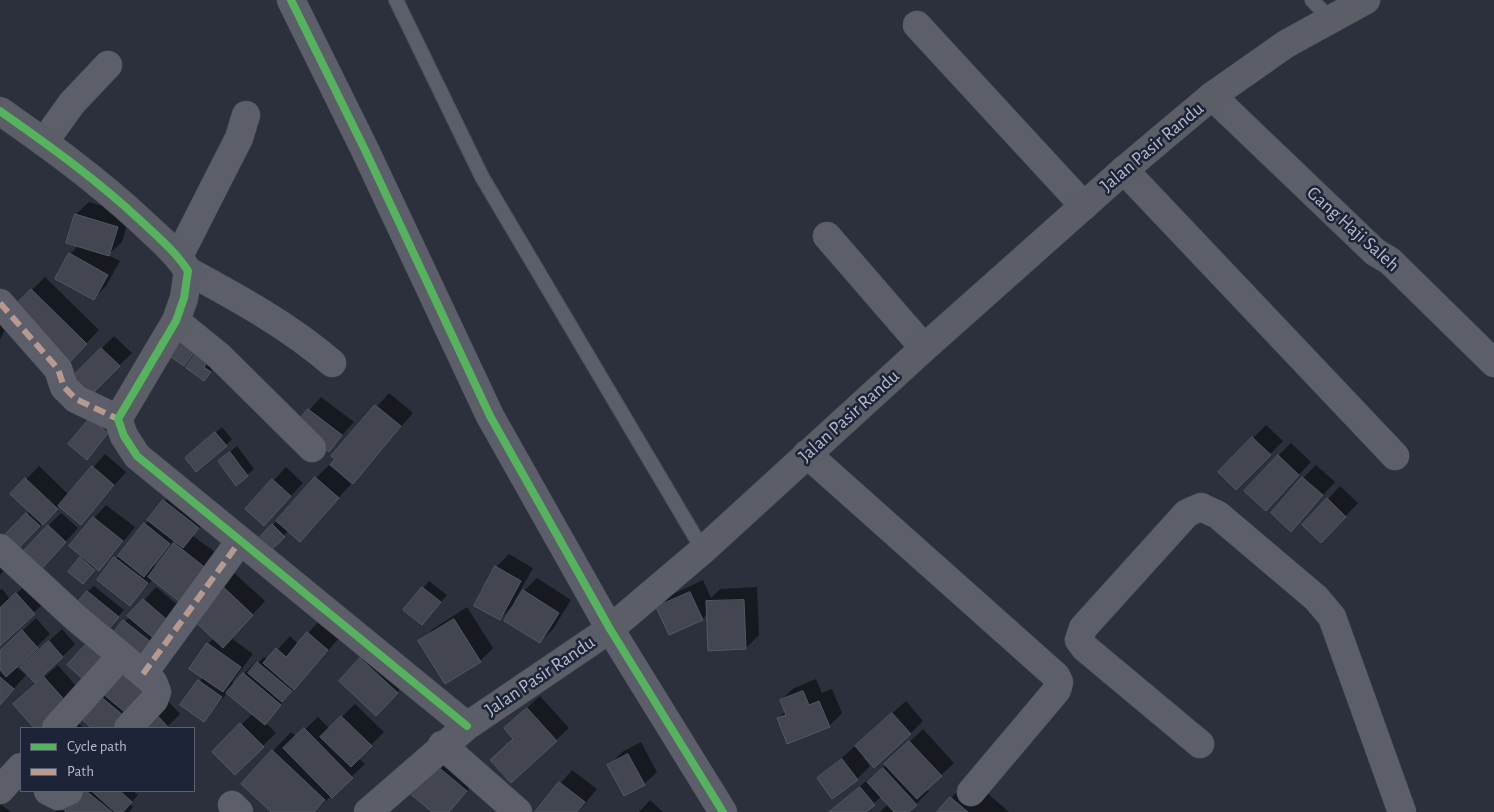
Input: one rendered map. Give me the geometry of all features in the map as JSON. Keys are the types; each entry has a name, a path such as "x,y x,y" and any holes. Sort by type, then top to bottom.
{"main road":[{"name":"Jalan Pasir Randu","path":"368,812 442,745 610,629 704,550 924,348 1124,170 1212,96 1286,44 1321,10 1366,0"},
{"path":"0,111 117,198 184,264 184,298 176,321 118,419 124,436 137,456 467,726"}],"street":[{"path":"291,0 365,150 490,416 610,629 723,812"},
{"path":"917,25 1084,206"},
{"path":"44,142 72,103 108,65"},
{"name":"Gang Haji Saleh","path":"1212,96 1375,252 1390,261 1494,363"},
{"path":"246,115 239,138 184,264 309,343 332,363"},
{"path":"1124,170 1395,456"},
{"path":"827,236 924,348"},
{"path":"0,303 58,369 64,387 76,399 118,419"},
{"path":"176,321 219,356 312,448"},
{"path":"808,454 1056,676 1058,682 1057,690 971,792"},
{"path":"1200,744 1085,648 1079,640 1083,628 1187,513 1200,507 1218,514 1316,598 1332,617 1397,809"},
{"path":"143,674 240,541"},
{"path":"0,548 121,656 153,682 157,692 154,700 129,727"},
{"path":"57,727 121,656"},
{"path":"442,745 518,812"},
{"path":"50,792 58,796 67,792"}],"lane":[{"path":"396,0 482,177 704,550"}],"building":[{"path":"75,214 118,227 109,256 66,243"},
{"path":"69,253 108,275 94,300 55,279"},
{"path":"31,289 87,344 65,367 9,312"},
{"path":"180,331 199,345 184,366 165,353"},
{"path":"101,348 120,366 87,399 68,381"},
{"path":"199,349 210,358 204,367 211,372 204,381 186,368"},
{"path":"375,405 401,426 353,484 330,465 335,459 331,456"},
{"path":"308,409 342,435 329,452 294,426"},
{"path":"90,418 108,433 87,460 68,444"},
{"path":"215,432 227,446 196,472 185,458"},
{"path":"1252,437 1271,455 1236,490 1218,472"},
{"path":"230,452 248,476 236,486 218,461"},
{"path":"1278,455 1299,475 1266,511 1244,491"},
{"path":"92,466 114,485 81,525 58,506"},
{"path":"315,477 339,498 300,542 276,521"},
{"path":"1302,477 1323,495 1291,532 1271,513"},
{"path":"25,478 58,509 43,525 10,494"},
{"path":"272,479 291,496 264,526 245,509"},
{"path":"1327,498 1346,517 1321,543 1302,525"},
{"path":"163,500 199,528 183,548 147,520"},
{"path":"26,513 40,526 16,551 2,538"},
{"path":"93,517 123,541 99,571 69,546"},
{"path":"144,523 170,544 144,577 118,556"},
{"path":"272,524 285,537 271,550 259,538"},
{"path":"48,525 66,542 38,573 19,556"},
{"path":"174,543 207,569 180,602 148,577"},
{"path":"80,557 95,570 83,584 68,572"},
{"path":"114,557 148,583 130,606 97,580"},
{"path":"495,566 521,581 500,620 474,606"},
{"path":"219,583 253,615 223,648 189,616"},
{"path":"422,587 441,602 422,625 403,610"},
{"path":"523,590 559,613 540,643 504,621"},
{"path":"87,591 119,617 108,630 76,604"},
{"path":"690,592 703,620 669,635 656,607"},
{"path":"16,593 35,614 0,646 0,608"},
{"path":"143,599 173,625 158,642 127,616"},
{"path":"744,600 746,649 708,651 706,601"},
{"path":"454,619 481,662 445,684 418,641"},
{"path":"123,620 156,646 144,661 112,635"},
{"path":"22,630 38,648 6,677 0,670 0,651"},
{"path":"307,632 328,650 294,690 263,663 276,648 286,657"},
{"path":"92,638 109,654 85,681 67,665"},
{"path":"49,641 63,657 35,683 20,667"},
{"path":"207,643 241,667 223,692 189,669"},
{"path":"360,658 398,693 376,716 339,681"},
{"path":"121,661 150,685 126,713 97,689"},
{"path":"257,662 292,691 282,702 248,673"},
{"path":"243,673 281,705 265,725 226,693"},
{"path":"0,677 14,689 0,705"},
{"path":"44,677 69,705 43,727 33,727 13,704"},
{"path":"198,680 222,697 204,722 180,705"},
{"path":"94,691 124,716 115,727 91,727 75,714"},
{"path":"803,691 809,705 819,701 830,727 787,744 777,718 786,715 780,700"},
{"path":"527,708 557,741 511,783 490,760 513,739 504,728"},
{"path":"152,710 168,727 135,727"},
{"path":"892,713 911,734 874,768 855,746"},
{"path":"341,716 372,746 351,767 320,737"},
{"path":"240,723 264,747 235,775 212,752"},
{"path":"304,728 353,778 332,798 283,748"},
{"path":"909,741 942,776 917,799 884,764"},
{"path":"272,750 325,800 314,812 271,812 241,784"},
{"path":"628,754 645,785 624,796 607,765"},
{"path":"842,759 858,780 832,799 817,778"},
{"path":"431,761 467,791 449,812 432,812 407,791"},
{"path":"883,768 917,805 909,812 894,812 867,782"},
{"path":"559,782 585,802 577,812 535,812"},
{"path":"860,787 875,805 866,812 829,812"},
{"path":"71,792 87,792 112,812 66,812 59,806"},
{"path":"93,792 121,792 132,802 123,812 115,812"},
{"path":"950,797 968,812 937,812"}],"marked path":[{"path":"0,303 58,369 64,387 76,399 118,419"},
{"path":"143,674 240,541"}],"cycle path":[{"path":"291,0 365,150 490,416 610,629 723,812"},
{"path":"0,111 55,150 107,191 166,245 188,271 184,298 176,321 118,419 124,436 137,456 467,726"}]}
